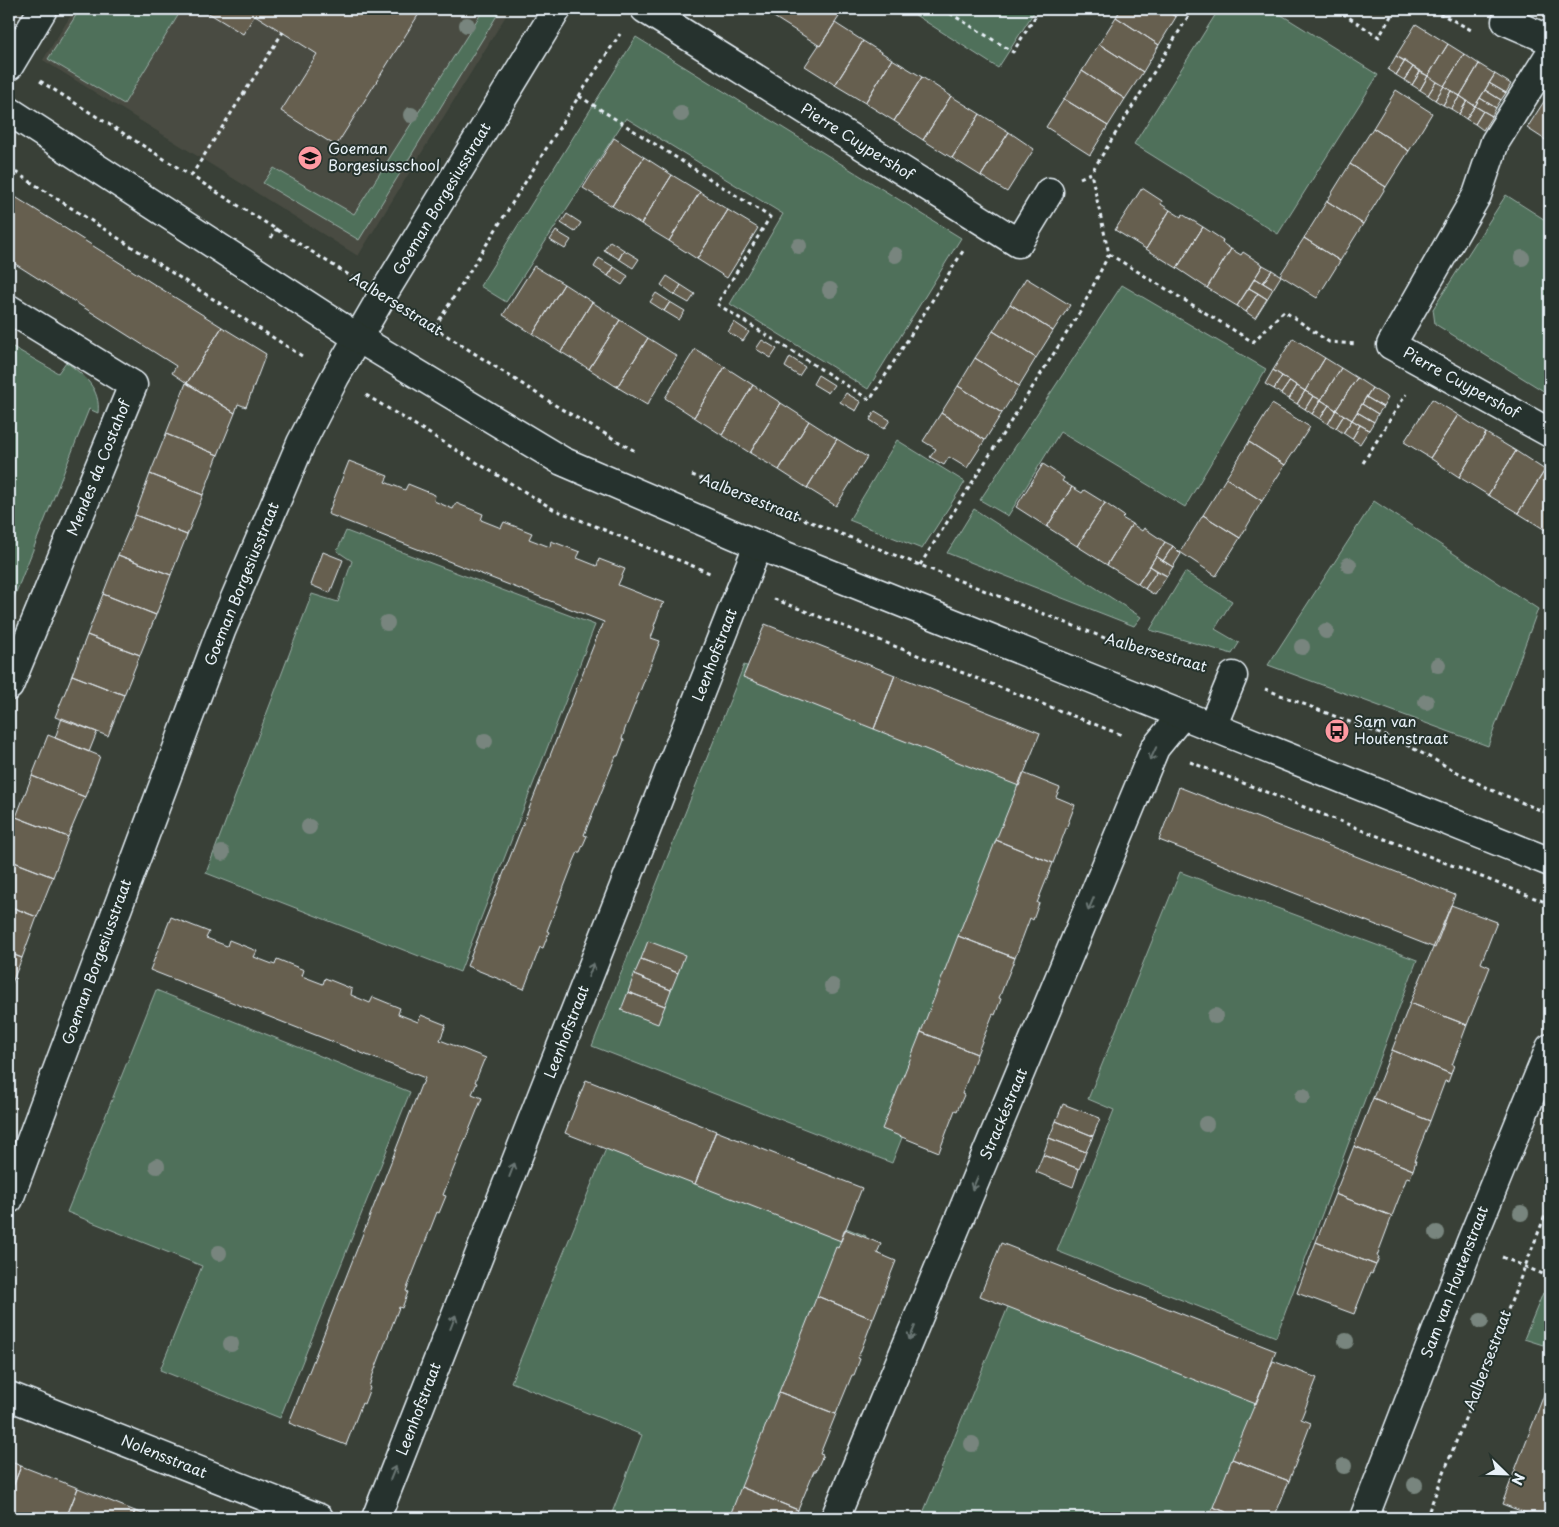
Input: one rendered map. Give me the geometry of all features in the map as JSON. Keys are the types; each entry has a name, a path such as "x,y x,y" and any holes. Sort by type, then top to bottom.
{"street":[{"path":"10,64 43,9"},
{"name":"Goeman Borgesiusstraat","path":"9,1199 221,631 301,442 335,377 382,296 557,9"},
{"name":"Pierre Cuypershof","path":"644,9 1018,243 1049,192"},
{"path":"1514,9 1506,21 1550,40"},
{"name":"Pierre Cuypershof","path":"1550,54 1494,142 1477,195 1391,345 1550,432"},
{"path":"9,111 358,338 562,461 758,546 1550,862"},
{"name":"Mendes da Costahof","path":"9,309 133,385 9,686"},
{"name":"Leenhofstraat","path":"376,1518 758,546"},
{"path":"1212,727 1233,676"},
{"name":"Strackéstraat","path":"835,1518 1155,748 1182,715"},
{"name":"Sam van Houtenstraat","path":"1364,1518 1470,1244 1550,1048"},
{"name":"Nolensstraat","path":"9,1396 319,1518"}],"path":[{"path":"943,9 1013,52 1040,9"},
{"path":"1049,192 1091,173 1193,9"},
{"path":"1336,9 1379,37 1395,9"},
{"path":"191,176 283,32"},
{"path":"435,328 579,96 622,33"},
{"name":"Aalbersestraat","path":"10,64 277,228 558,408 642,455"},
{"path":"579,96 770,217 717,304 870,400 982,221"},
{"path":"9,168 335,377"},
{"path":"920,565 1080,312 1108,254 1091,173"},
{"path":"1108,254 1253,342 1284,311 1329,342 1391,345"},
{"path":"1363,463 1424,364"},
{"name":"Aalbersestraat","path":"686,473 1130,648 1206,666 1401,742 1489,789 1550,814"},
{"name":"Aalbersestraat","path":"1426,1518 1550,1203"},
{"path":"1470,1244 1550,1277"}],"shaded area":[{"name":"Goeman Borgesiusschool","path":"75,9 510,9 358,256 43,60"}],"green space":[{"path":"80,9 182,9 124,104 48,59"},
{"path":"484,9 501,9 359,240 263,183 274,168 354,214"},
{"path":"906,9 1036,9 998,68"},
{"path":"1219,9 1272,9 1378,75 1278,234 1134,144"},
{"path":"636,37 961,238 868,389 730,304 783,214 626,118 506,302 480,286"},
{"path":"1506,195 1550,223 1550,395 1435,324 1433,309"},
{"path":"1122,285 1266,369 1185,507 1060,432 1008,516 980,500"},
{"path":"13,347 58,373 66,362 79,372 94,390 97,397 98,413 89,409 9,610 9,349"},
{"path":"897,440 965,482 922,549 849,520"},
{"path":"1374,501 1538,609 1488,746 1268,665"},
{"path":"974,509 1141,617 1134,626 947,553"},
{"path":"346,531 595,625 460,972 206,873 312,594 338,602 352,561 337,551"},
{"path":"1185,572 1232,601 1215,629 1239,643 1232,654 1150,630"},
{"path":"744,665 1040,786 892,1163 592,1046"},
{"path":"1180,872 1417,960 1276,1337 1057,1251 1114,1110 1088,1099"},
{"path":"156,990 410,1092 280,1418 160,1370 202,1266 67,1212"},
{"path":"612,1134 866,1236 752,1518 610,1518 642,1435 511,1382"},
{"path":"1015,1290 1279,1393 1228,1518 921,1518"},
{"path":"1543,1293 1550,1296 1550,1334 1548,1334 1543,1345 1524,1339"}],"building":[{"path":"202,9 422,9 336,146 281,111 317,54 255,15 243,34"},
{"path":"761,9 844,9 820,46"},
{"path":"1121,9 1163,9 1176,17 1159,45 1116,17"},
{"path":"1163,9 1182,9 1176,17"},
{"path":"1116,17 1159,45 1143,72 1099,44"},
{"path":"835,23 863,41 835,85 805,66"},
{"path":"1416,24 1448,44 1428,76 1396,56"},
{"path":"863,41 892,59 865,103 835,85"},
{"path":"1099,44 1143,72 1125,99 1082,71"},
{"path":"1448,44 1464,54 1444,86 1428,76"},
{"path":"1464,54 1479,64 1460,96 1444,86"},
{"path":"1396,56 1405,61 1396,75 1388,70"},
{"path":"892,59 922,77 894,121 865,103"},
{"path":"1405,61 1413,67 1404,80 1396,75"},
{"path":"1479,64 1495,74 1475,106 1460,96"},
{"path":"1413,67 1420,72 1412,85 1404,80"},
{"path":"1082,71 1125,99 1108,126 1064,99"},
{"path":"1420,72 1428,76 1420,90 1412,85"},
{"path":"1495,74 1511,84 1506,93 1489,83"},
{"path":"1428,76 1436,82 1428,95 1420,90"},
{"path":"922,77 951,96 923,140 894,121"},
{"path":"1436,82 1444,86 1435,100 1428,95"},
{"path":"1489,83 1506,93 1501,100 1485,90"},
{"path":"1444,86 1451,91 1443,105 1435,100"},
{"path":"1396,90 1432,113 1409,151 1373,128"},
{"path":"1485,90 1501,100 1496,108 1480,98"},
{"path":"1451,91 1460,96 1451,109 1443,105"},
{"path":"1550,92 1550,143 1527,128"},
{"path":"951,96 980,114 952,158 923,140"},
{"path":"1460,96 1467,101 1459,114 1451,109"},
{"path":"1480,98 1496,108 1492,116 1475,106"},
{"path":"1064,99 1108,126 1090,155 1046,127"},
{"path":"1467,101 1475,106 1466,119 1459,114"},
{"path":"1475,106 1483,111 1475,124 1466,119"},
{"path":"1483,111 1492,116 1483,130 1475,124"},
{"path":"980,114 1009,132 981,176 952,158"},
{"path":"1373,128 1409,151 1386,187 1350,164"},
{"path":"1009,132 1034,149 1007,192 981,176"},
{"path":"614,138 644,157 612,206 583,188"},
{"path":"644,157 672,175 641,224 612,206"},
{"path":"1350,164 1386,187 1363,224 1327,201"},
{"path":"672,175 700,192 669,241 641,224"},
{"path":"1142,188 1162,201 1161,204 1170,210 1146,249 1115,230"},
{"path":"700,192 728,210 697,259 669,241"},
{"path":"9,193 222,327 187,383 172,373 176,366 9,260"},
{"path":"1327,201 1363,224 1340,261 1304,238"},
{"path":"728,210 758,228 727,278 697,259"},
{"path":"1170,210 1181,217 1182,214 1203,227 1177,268 1146,249"},
{"path":"567,214 581,223 575,232 561,223"},
{"path":"1203,227 1223,240 1222,243 1231,249 1207,288 1177,268"},
{"path":"556,231 571,240 565,249 550,240"},
{"path":"1304,238 1340,261 1317,298 1280,275"},
{"path":"610,241 624,250 619,259 604,250"},
{"path":"1231,249 1241,255 1243,252 1263,265 1237,306 1207,288"},
{"path":"624,250 639,259 633,268 619,259"},
{"path":"599,258 614,267 608,276 594,267"},
{"path":"1263,265 1272,270 1263,283 1255,278"},
{"path":"534,266 564,284 533,334 503,315"},
{"path":"614,267 628,276 622,285 608,276"},
{"path":"1272,270 1281,276 1273,289 1263,283"},
{"path":"667,276 681,285 675,295 661,285"},
{"path":"1026,278 1070,305 1053,331 1010,304"},
{"path":"1255,278 1273,289 1267,299 1249,288"},
{"path":"564,284 592,302 561,352 533,334"},
{"path":"681,285 695,294 689,303 675,295"},
{"path":"1249,288 1258,293 1246,312 1237,306"},
{"path":"656,293 670,302 664,311 650,302"},
{"path":"1258,293 1267,299 1255,318 1246,312"},
{"path":"592,302 620,320 589,369 561,352"},
{"path":"670,302 685,311 679,320 664,311"},
{"path":"1010,304 1053,331 1036,358 993,331"},
{"path":"620,320 648,338 617,387 589,369"},
{"path":"734,322 749,332 743,341 728,332"},
{"path":"222,327 266,354 246,407 238,404 235,413 187,383"},
{"path":"993,331 1036,358 1019,386 975,358"},
{"path":"648,338 677,356 647,405 617,387"},
{"path":"1293,338 1325,358 1305,391 1273,370"},
{"path":"762,340 777,349 771,358 756,349"},
{"path":"695,349 725,367 694,417 665,398"},
{"path":"790,357 805,367 799,376 785,367"},
{"path":"975,358 1019,386 1002,413 958,386"},
{"path":"1325,358 1341,368 1321,400 1305,391"},
{"path":"725,367 753,385 722,435 694,417"},
{"path":"1341,368 1357,378 1336,410 1321,400"},
{"path":"1273,370 1282,376 1274,389 1265,384"},
{"path":"818,375 834,385 828,393 813,384"},
{"path":"1282,376 1290,381 1281,394 1274,389"},
{"path":"1357,378 1372,388 1352,420 1336,410"},
{"path":"1290,381 1297,386 1289,399 1281,394"},
{"path":"186,383 235,413 218,455 166,434"},
{"path":"753,385 781,403 750,453 722,435"},
{"path":"958,386 1002,413 985,440 941,413"},
{"path":"1297,386 1305,391 1297,404 1289,399"},
{"path":"1372,388 1388,398 1383,407 1366,397"},
{"path":"1305,391 1313,396 1305,409 1297,404"},
{"path":"846,393 861,402 856,411 840,402"},
{"path":"1313,396 1321,400 1312,414 1305,409"},
{"path":"1366,397 1383,407 1378,414 1362,404"},
{"path":"1432,399 1458,415 1430,458 1404,442"},
{"path":"1321,400 1329,405 1320,419 1312,414"},
{"path":"781,403 809,421 779,470 750,453"},
{"path":"1272,404 1310,427 1285,465 1249,442"},
{"path":"1362,404 1378,414 1374,422 1357,412"},
{"path":"1329,405 1336,410 1328,424 1320,419"},
{"path":"1336,410 1344,415 1336,428 1328,424"},
{"path":"875,411 890,420 884,429 870,420"},
{"path":"1357,412 1374,422 1369,430 1352,420"},
{"path":"941,413 985,440 967,468 949,457 944,465 930,457 936,449 923,441"},
{"path":"1344,415 1352,420 1343,433 1336,428"},
{"path":"1458,415 1486,433 1459,477 1430,458"},
{"path":"1352,420 1360,425 1352,439 1343,433"},
{"path":"809,421 837,439 807,488 779,470"},
{"path":"1360,425 1369,430 1360,444 1352,439"},
{"path":"1486,433 1516,451 1488,495 1459,477"},
{"path":"166,434 218,455 203,495 150,474"},
{"path":"837,439 867,457 836,506 807,488"},
{"path":"1249,442 1285,465 1262,501 1226,478"},
{"path":"1516,451 1545,470 1518,513 1488,495"},
{"path":"349,461 388,476 385,482 405,490 408,484 435,495 434,501 453,509 456,503 483,514 481,520 501,528 504,522 532,533 529,539 550,547 551,541 580,552 577,558 597,566 599,559 625,569 618,585 664,603 662,604 651,638 660,641 625,729 622,739 624,740 618,756 616,756 584,835 587,836 574,861 547,931 549,932 543,948 540,947 524,989 467,966 604,622 328,514"},
{"path":"1043,464 1064,478 1062,481 1072,487 1047,527 1016,507"},
{"path":"1545,470 1550,473 1550,526 1547,531 1518,513"},
{"path":"150,474 203,495 187,535 135,515"},
{"path":"1226,478 1262,501 1240,538 1203,515"},
{"path":"1072,487 1082,493 1084,490 1105,503 1077,546 1047,527"},
{"path":"1105,503 1132,524 1107,565 1077,546"},
{"path":"135,515 187,535 171,575 118,555"},
{"path":"1203,515 1240,538 1216,576 1180,552"},
{"path":"1132,524 1142,531 1144,528 1165,542 1138,584 1107,565"},
{"path":"1165,542 1173,546 1163,561 1156,556"},
{"path":"1173,546 1181,554 1173,567 1163,561"},
{"path":"323,552 343,560 330,593 311,585"},
{"path":"118,555 171,575 156,615 103,594"},
{"path":"1156,556 1173,567 1167,576 1150,566"},
{"path":"1150,566 1157,571 1145,589 1138,584"},
{"path":"1157,571 1167,576 1155,595 1145,589"},
{"path":"103,594 156,615 140,655 87,635"},
{"path":"765,624 895,675 874,729 743,677"},
{"path":"87,635 140,655 124,695 72,675"},
{"path":"72,675 124,695 108,736 55,717"},
{"path":"895,675 1040,733 1019,786 874,729"},
{"path":"62,718 97,732 89,752 55,738"},
{"path":"48,735 100,756 85,797 32,776"},
{"path":"1023,773 1060,788 1056,797 1075,805 1053,863 996,840"},
{"path":"32,776 85,797 68,837 16,817"},
{"path":"1179,787 1455,895 1435,948 1159,840"},
{"path":"16,817 68,837 53,877 9,860 9,836"},
{"path":"996,840 1053,863 1037,903 1039,903 1033,920 1030,918 1015,958 958,936"},
{"path":"9,860 53,877 37,917 9,906"},
{"path":"1451,905 1497,922 1481,963 1490,967 1467,1025 1410,1003"},
{"path":"9,906 37,917 22,958 9,953"},
{"path":"171,917 209,932 206,938 227,946 229,940 257,951 254,957 275,965 277,959 304,970 302,976 323,984 325,978 352,989 351,995 370,1003 373,997 400,1008 398,1014 418,1022 421,1015 446,1025 440,1040 486,1058 475,1082 477,1083 472,1094 482,1098 443,1195 446,1196 439,1213 437,1212 406,1291 408,1292 402,1308 399,1307 372,1377 364,1404 362,1403 346,1445 289,1423 425,1078 150,970"},
{"path":"958,936 1015,958 999,998 1001,999 995,1015 993,1014 977,1054 921,1032"},
{"path":"648,941 685,955 678,973 641,959"},
{"path":"9,953 22,958 9,990"},
{"path":"641,959 678,973 671,990 634,975"},
{"path":"634,975 671,990 665,1006 628,992"},
{"path":"628,992 665,1006 658,1024 621,1010"},
{"path":"1410,1003 1467,1025 1452,1065 1454,1065 1451,1074 1392,1050"},
{"path":"921,1032 977,1054 962,1094 964,1095 957,1111 955,1110 939,1152 882,1129"},
{"path":"1392,1050 1451,1074 1448,1082 1445,1081 1430,1121 1373,1098"},
{"path":"586,1080 716,1131 695,1184 565,1133"},
{"path":"1373,1098 1430,1121 1414,1161 1416,1161 1413,1170 1354,1146"},
{"path":"1063,1104 1100,1118 1093,1136 1056,1121"},
{"path":"1056,1121 1093,1136 1086,1152 1049,1138"},
{"path":"716,1131 862,1188 841,1241 695,1184"},
{"path":"1049,1138 1086,1152 1079,1169 1043,1155"},
{"path":"1354,1146 1413,1170 1410,1178 1407,1177 1392,1216 1335,1194"},
{"path":"1043,1155 1079,1169 1073,1187 1036,1172"},
{"path":"1335,1194 1392,1216 1377,1256 1379,1257 1376,1265 1316,1242"},
{"path":"845,1229 881,1244 877,1253 896,1261 873,1319 817,1296"},
{"path":"1316,1242 1376,1265 1372,1274 1370,1273 1354,1314 1297,1293"},
{"path":"1001,1243 1276,1351 1256,1404 980,1296"},
{"path":"817,1296 873,1319 858,1358 860,1359 854,1375 852,1375 836,1414 779,1392"},
{"path":"1273,1361 1317,1378 1301,1419 1311,1423 1289,1481 1232,1459"},
{"path":"1550,1379 1550,1518 1539,1518 1502,1504"},
{"path":"779,1392 836,1414 820,1454 823,1455 816,1471 814,1471 798,1510 741,1487"},
{"path":"1232,1459 1289,1481 1274,1518 1242,1518 1213,1507"},
{"path":"9,1461 21,1466 9,1497"},
{"path":"21,1466 78,1488 66,1518 9,1518 9,1497"},
{"path":"741,1487 798,1510 795,1518 729,1518"},
{"path":"78,1488 135,1511 132,1518 66,1518"},
{"path":"1213,1507 1242,1518 1208,1518"},
{"path":"135,1511 154,1518 132,1518"}],"place":[{"name":"Goeman Borgesiusschool","path":"310,158"},
{"name":"Sam van Houtenstraat","path":"1337,731"}]}
